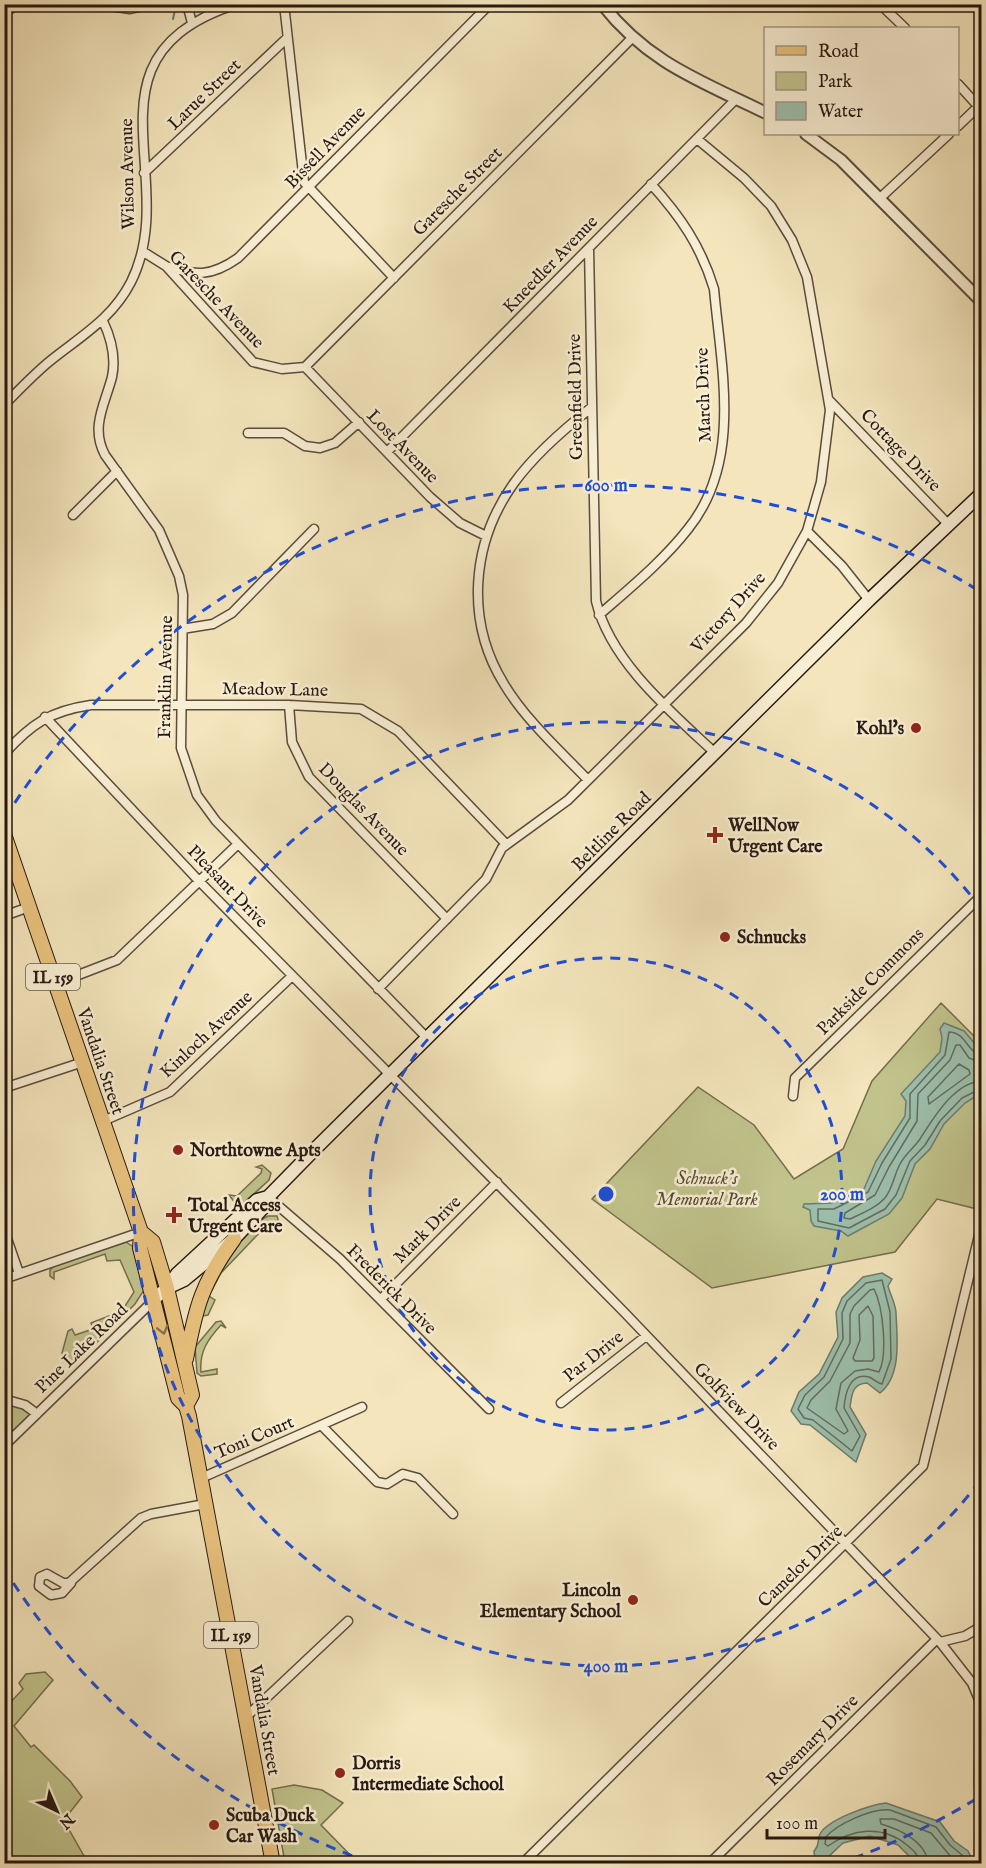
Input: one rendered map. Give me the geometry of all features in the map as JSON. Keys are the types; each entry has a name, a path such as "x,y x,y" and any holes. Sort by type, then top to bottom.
{"main road":[{"name":"Beltline Road","path":"167,1288 184,1280 234,1239 263,1208 268,1197 427,1038 869,600 981,493"},
{"name":"Vandalia Street","path":"4,834 141,1232 140,1248 178,1398 186,1406 273,1863"},
{"name":"Beltline Road","path":"154,1299 167,1288 177,1274 256,1200 268,1197"},
{"name":"Vandalia Street","path":"141,1232 153,1242 167,1288 192,1395 186,1406"},
{"path":"185,1364 194,1317 205,1282 234,1239"}],"street":[{"path":"4,14 17,4"},
{"path":"97,4 130,9 153,4"},
{"path":"187,4 192,23"},
{"name":"Wilson Avenue","path":"4,405 48,362 103,321 123,296 142,251 145,227 142,105 146,83 167,44 192,23 237,4"},
{"path":"284,4 302,171 307,188 394,278"},
{"name":"Bissell Avenue","path":"166,266 186,274 199,274 229,264 490,4"},
{"path":"602,4 632,38 668,66 764,113"},
{"path":"882,6 904,27"},
{"name":"Larue Street","path":"144,173 287,38"},
{"name":"Garesche Street","path":"305,367 632,38"},
{"path":"959,86 980,105 959,124"},
{"name":"Kneedler Avenue","path":"387,452 736,99"},
{"path":"807,135 834,153 981,302"},
{"path":"879,199 948,135"},
{"name":"Victory Drive","path":"378,989 486,879 506,844 552,814 665,704 761,605 790,563 807,531 826,457 829,400 810,291 792,240 758,191 697,139"},
{"name":"March Drive","path":"599,615 652,567 690,527 708,496 716,476 724,435 714,289 708,270 683,221 651,184"},
{"name":"Greenfield Drive","path":"589,248 594,585 599,615 614,646 665,704 715,753"},
{"name":"Garesche Avenue","path":"142,251 166,266 253,362 282,369 305,367"},
{"name":"Franklin Avenue","path":"103,321 112,345 112,375 97,430 102,450 157,528 173,558 183,595 181,748 189,779 207,810 238,844 427,1038"},
{"name":"Lost Avenue","path":"305,367 444,511 486,536"},
{"name":"Cottage Drive","path":"829,400 948,524"},
{"path":"588,780 505,686 490,657 482,631 477,595 478,576 486,536 502,500 520,475 550,443 592,407"},
{"path":"248,433 284,433 305,446 320,448 335,443 359,423"},
{"path":"73,515 117,471"},
{"path":"182,629 213,624 232,613 314,529"},
{"path":"807,531 842,566 869,600"},
{"name":"Meadow Lane","path":"4,754 26,729 45,717 91,705 289,705 362,709 388,723 506,844"},
{"name":"Douglas Avenue","path":"289,705 292,742 296,756 309,777 447,919"},
{"name":"Pleasant Drive","path":"45,717 199,881 391,1074"},
{"path":"56,984 117,960 238,844"},
{"name":"Parkside Commons","path":"793,1096 795,1078 981,895"},
{"path":"4,916 29,907"},
{"name":"Kinloch Avenue","path":"103,1120 170,1092 292,976"},
{"path":"4,1088 82,1062"},
{"name":"Golfview Drive","path":"391,1074 938,1641 972,1683 980,1702 979,1784 981,1797"},
{"name":"Mark Drive","path":"381,1299 497,1182"},
{"name":"Frederick Drive","path":"268,1197 300,1222 381,1299 489,1409"},
{"name":"Camelot Drive","path":"522,1863 923,1467 981,1223"},
{"path":"4,1230 19,1274"},
{"path":"4,1279 141,1232"},
{"name":"Pine Lake Road","path":"4,1446 154,1299"},
{"name":"Par Drive","path":"561,1403 646,1336"},
{"path":"4,1399 25,1405 37,1414"},
{"name":"Toni Court","path":"199,1479 363,1407"},
{"name":"Toni Court","path":"322,1426 377,1482 387,1484 403,1474 415,1477 453,1514"},
{"path":"71,1583 141,1518 205,1504"},
{"path":"246,1717 348,1621"},
{"path":"938,1641 965,1636 981,1626"},
{"name":"Rosemary Drive","path":"709,1863 938,1641"}],"green space":[{"name":"Schnuck's Memorial Park","path":"941,1003 981,1043 981,1200 977,1209 937,1199 895,1252 712,1288 592,1199 698,1087 754,1125 794,1179 843,1149 872,1081"},
{"path":"262,1165 271,1173 269,1180 242,1205 236,1204 229,1195 237,1196 261,1173 262,1169 256,1167"},
{"path":"268,1216 277,1216 279,1223 269,1232 264,1228 221,1273 209,1296 215,1300 208,1315 202,1316 203,1302 213,1276 240,1240 259,1221"},
{"path":"126,1242 135,1248 146,1287 135,1304 75,1364 64,1358 62,1353 68,1331 72,1329 75,1335 93,1329 91,1323 122,1311 134,1292 120,1260 107,1261 105,1254 54,1272 54,1279 50,1276 50,1270 54,1266"},
{"path":"221,1321 226,1328 221,1325 208,1341 201,1358 201,1372 217,1369 217,1374 201,1376 197,1373 195,1347 216,1322"},
{"path":"5,1400 37,1414 5,1446"},
{"path":"45,1672 53,1680 14,1726 31,1747 34,1745 70,1781 82,1797 67,1816 67,1826 88,1863 5,1863 5,1708 23,1689 19,1683 26,1674"},
{"path":"294,1785 322,1790 343,1803 321,1825 358,1863 285,1863 272,1789"}],"water":[{"path":"944,1023 964,1031 981,1051 981,1093 965,1103 944,1124 930,1149 915,1164 902,1198 889,1214 848,1236 841,1231 814,1226 810,1210 803,1207 804,1204 832,1203 864,1189 876,1161 905,1116 906,1101 901,1094 940,1052 942,1038 940,1029"},
{"path":"882,1273 892,1279 888,1286 896,1310 897,1356 892,1377 880,1393 867,1383 858,1385 854,1390 850,1407 866,1434 856,1462 810,1425 801,1424 791,1411 799,1392 819,1374 838,1337 836,1312 842,1298 863,1277"},
{"path":"886,1803 940,1822 954,1841 968,1851 974,1863 916,1863 898,1845 870,1836 843,1843 828,1857 815,1862 814,1851 824,1828 840,1818"}],"waterway":[{"path":"173,19 176,5"}],"place":[{"name":"Kohl's","path":"916,728"},
{"name":"WellNow Urgent Care","path":"715,835"},
{"name":"Schnucks","path":"725,937"},
{"name":"Northtowne Apts","path":"178,1150"},
{"name":"Total Access Urgent Care","path":"174,1215"},
{"name":"Lincoln Elementary School","path":"633,1600"},
{"name":"Dorris Intermediate School","path":"340,1773"},
{"name":"Scuba Duck Car Wash","path":"214,1825"}]}
